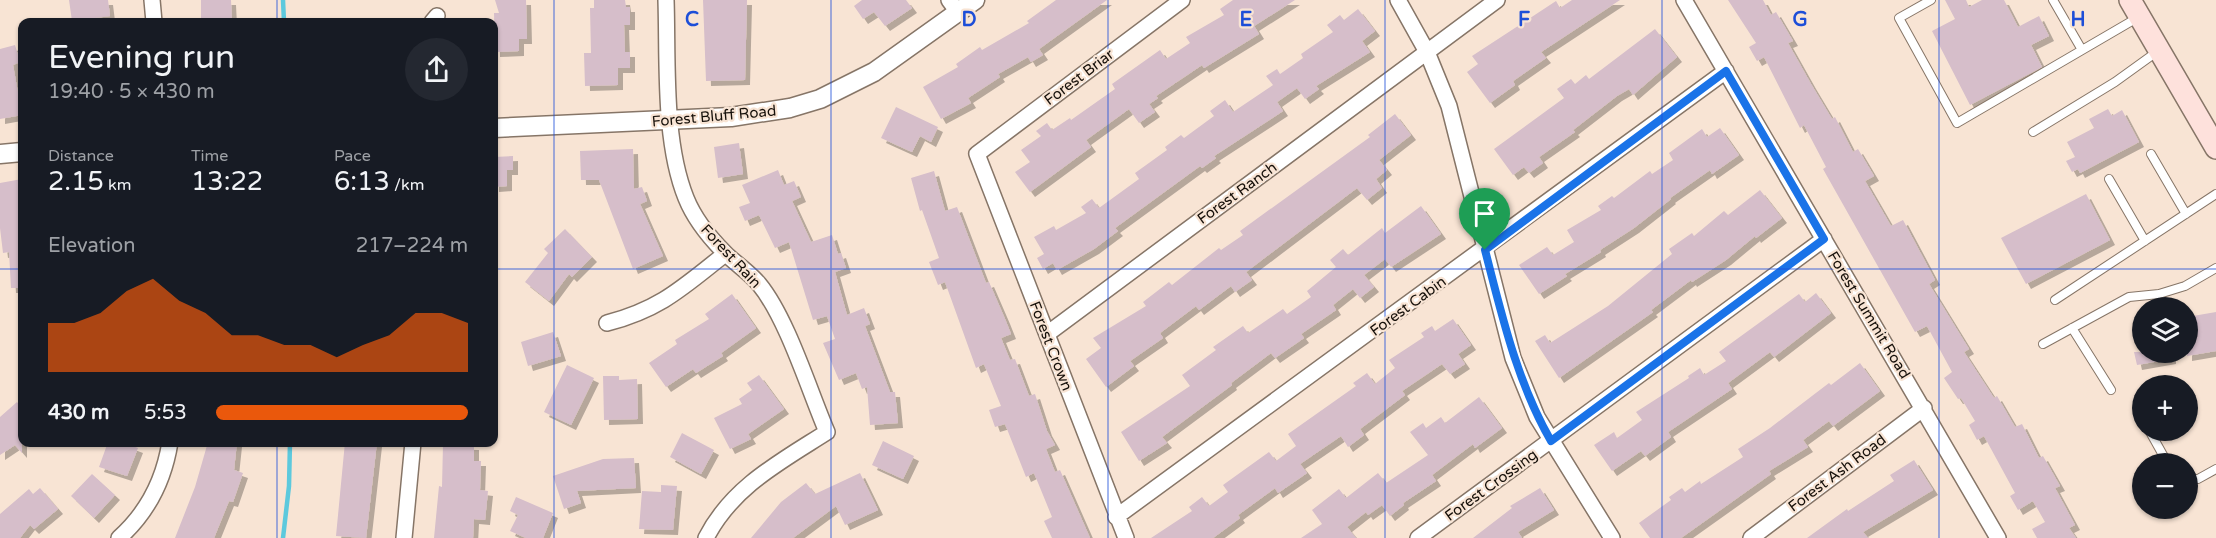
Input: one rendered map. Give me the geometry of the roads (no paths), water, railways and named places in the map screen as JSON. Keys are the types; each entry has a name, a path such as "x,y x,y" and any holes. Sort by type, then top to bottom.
{"main road":[{"path":"2134,8 2216,148"}],"street":[{"path":"152,0 154,18"},
{"name":"Forest Rain","path":"666,0 671,120 676,162 686,199 696,219 725,254 759,284 776,310 827,432 756,478 721,511 706,538"},
{"name":"Forest Bluff Road","path":"498,128 761,115 820,99 874,72 954,6 975,0"},
{"name":"Forest Briar","path":"977,154 1182,0"},
{"path":"1398,0 1427,52 1449,106 1513,358 1538,417 1551,441 1612,538"},
{"name":"Forest Ranch","path":"1047,334 1497,0"},
{"name":"Forest Summit Road","path":"1684,0 1998,538"},
{"name":"Forest Cabin","path":"1116,517 1485,250 1726,71"},
{"path":"0,154 18,152"},
{"name":"Forest Crown","path":"977,154 1125,538"},
{"name":"Forest Crossing","path":"1418,538 1824,239"},
{"path":"607,323 638,315 660,305 725,254"},
{"name":"Forest Ash Road","path":"1750,538 1924,408"},
{"path":"119,538 133,525 156,489 169,447"},
{"path":"404,538 413,447"}],"lane":[{"path":"1931,0 1899,18 1957,123 2082,50 2134,8"},
{"path":"2053,0 2082,50"},
{"path":"2033,132 2115,82 2159,50"},
{"path":"2151,154 2186,214"},
{"path":"2109,179 2145,241"},
{"path":"2055,300 2216,194"},
{"path":"2043,344 2129,297 2159,294 2185,286 2216,268"},
{"path":"2072,328 2111,390"},
{"path":"2198,479 2216,469"}],"waterway":[{"path":"283,0 284,18"},
{"path":"283,538 289,486 290,447"}]}
